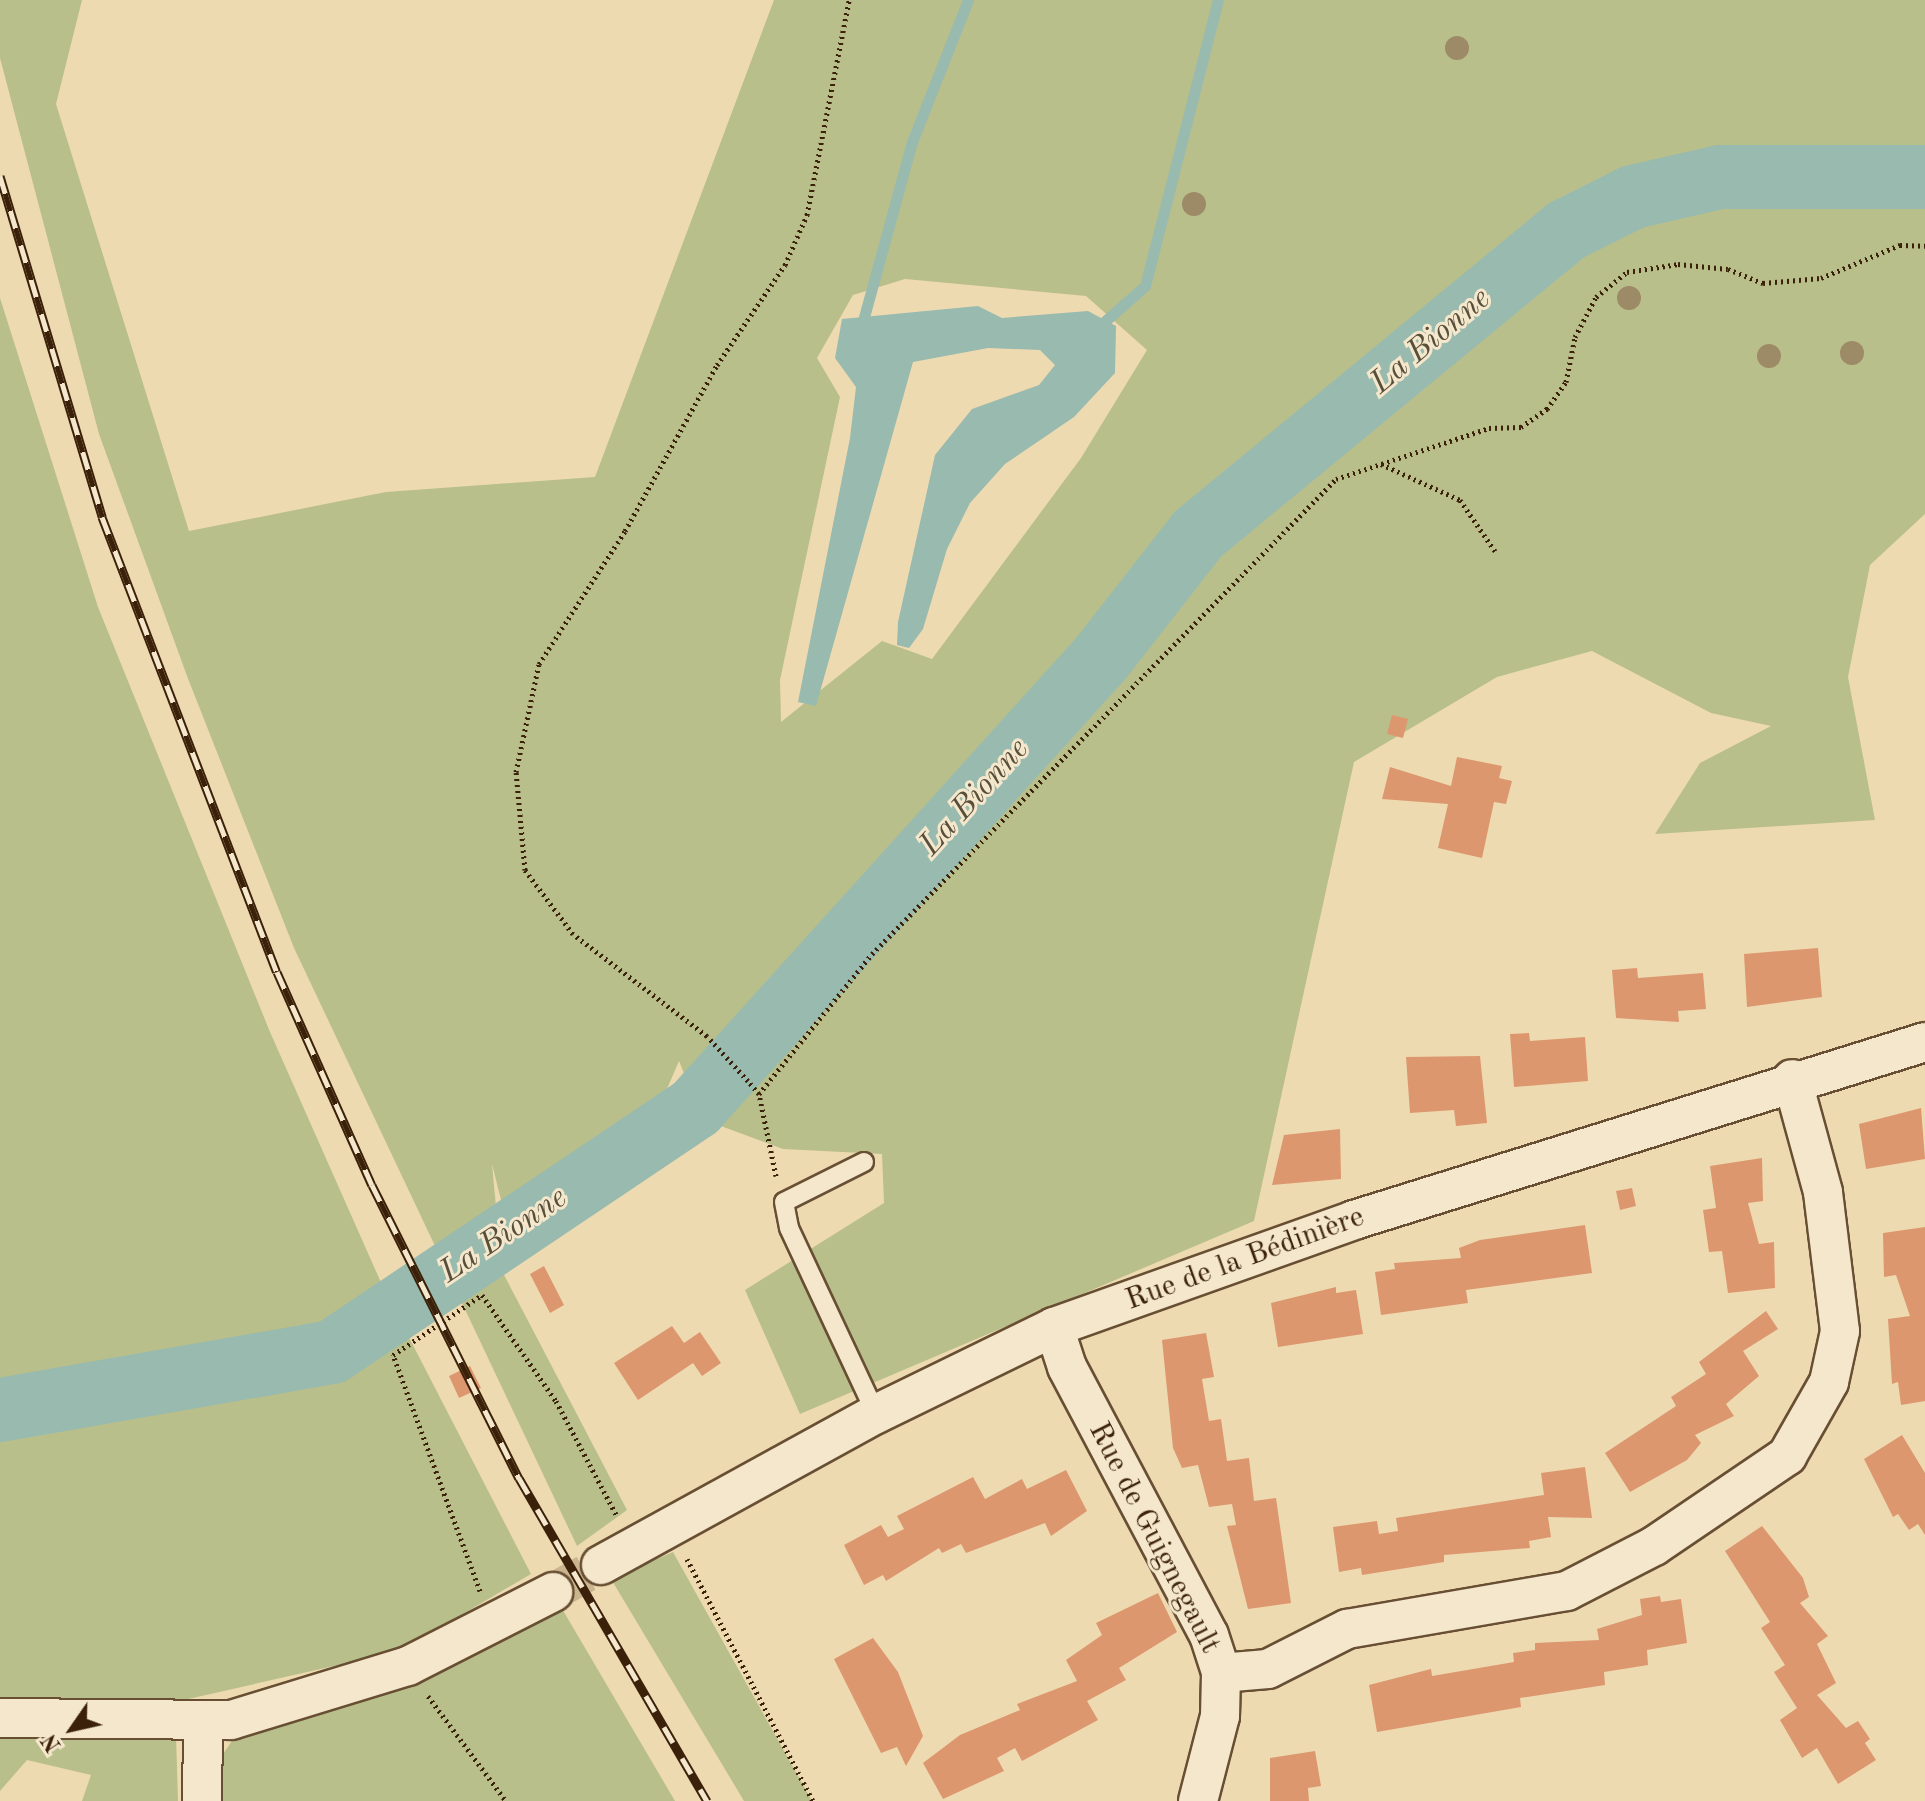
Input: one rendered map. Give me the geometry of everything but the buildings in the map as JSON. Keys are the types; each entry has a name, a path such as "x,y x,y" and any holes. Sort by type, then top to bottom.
{"street":[{"name":"Rue de la Bédinière","path":"601,1565 876,1414 1054,1327 1354,1220 1792,1079 1925,1042"},
{"path":"1221,1673 1268,1669 1347,1629 1567,1591 1654,1546 1787,1456 1829,1382 1840,1331 1823,1192 1792,1079"},
{"name":"Rue de Guignegault","path":"1054,1327 1067,1367 1209,1635 1221,1673 1220,1716 1198,1801"},
{"path":"0,1718 203,1725 408,1666 492,1626 553,1592"},
{"path":"202,1801 203,1725"}],"lane":[{"path":"864,1162 784,1202 789,1228 876,1414"}],"path":[{"path":"784,1202 759,1094 707,1036 573,934 525,870 516,772 539,664 785,265 807,215 849,0"},
{"path":"759,1094 872,954 1257,555 1336,479 1489,428 1521,427 1547,409 1566,382 1575,337 1596,297 1627,272 1678,264 1728,269 1763,283 1821,278 1885,249 1925,246"},
{"path":"1380,463 1460,500 1495,551"},
{"path":"492,1626 393,1355 482,1295 556,1401 634,1547"},
{"path":"672,1525 813,1801"},
{"path":"408,1666 506,1801"}],"green space":[{"path":"0,0 82,0 56,104 189,531 386,492 595,477 774,0 1925,0 1925,514 1870,565 1848,677 1875,820 1655,834 1700,763 1771,726 1711,713 1592,651 1497,677 1354,762 1254,1221 800,1414 745,1290 884,1203 882,1154 783,1149 702,1119 679,1061 651,1126 508,1228 492,1164 502,1271 627,1510 577,1546 294,948 187,676 99,434 0,58","holes":["905,279 1086,296 1147,350 1081,458 932,659 882,641 781,722 780,680 840,397 817,358 853,295"]},
{"path":"0,298 98,607 270,1032 383,1287 531,1574 400,1651 175,1702 178,1801 82,1801 91,1775 27,1760 0,1791"},
{"path":"673,1552 812,1801 744,1801 611,1579"},
{"path":"561,1607 675,1801 211,1801 217,1763 240,1729"}],"water":[{"path":"978,306 1002,318 1088,311 1116,326 1115,373 1074,417 1005,464 970,503 947,549 923,629 909,648 897,645 898,622 935,455 972,409 1039,385 1055,365 1040,350 988,348 913,362 816,706 798,702 850,438 856,387 835,358 842,319"}],"waterway":[{"path":"861,328 912,142 968,0"},
{"path":"1096,329 1145,286 1218,0"},
{"name":"La Bionne","path":"0,1410 332,1352 696,1107 1102,657 1198,534 1567,230 1633,197 1720,177 1925,177"}],"tunnel":[{"path":"553,1592 601,1565"}],"railway":[{"path":"0,176 102,517 277,972 372,1185 519,1478 707,1801"}]}
